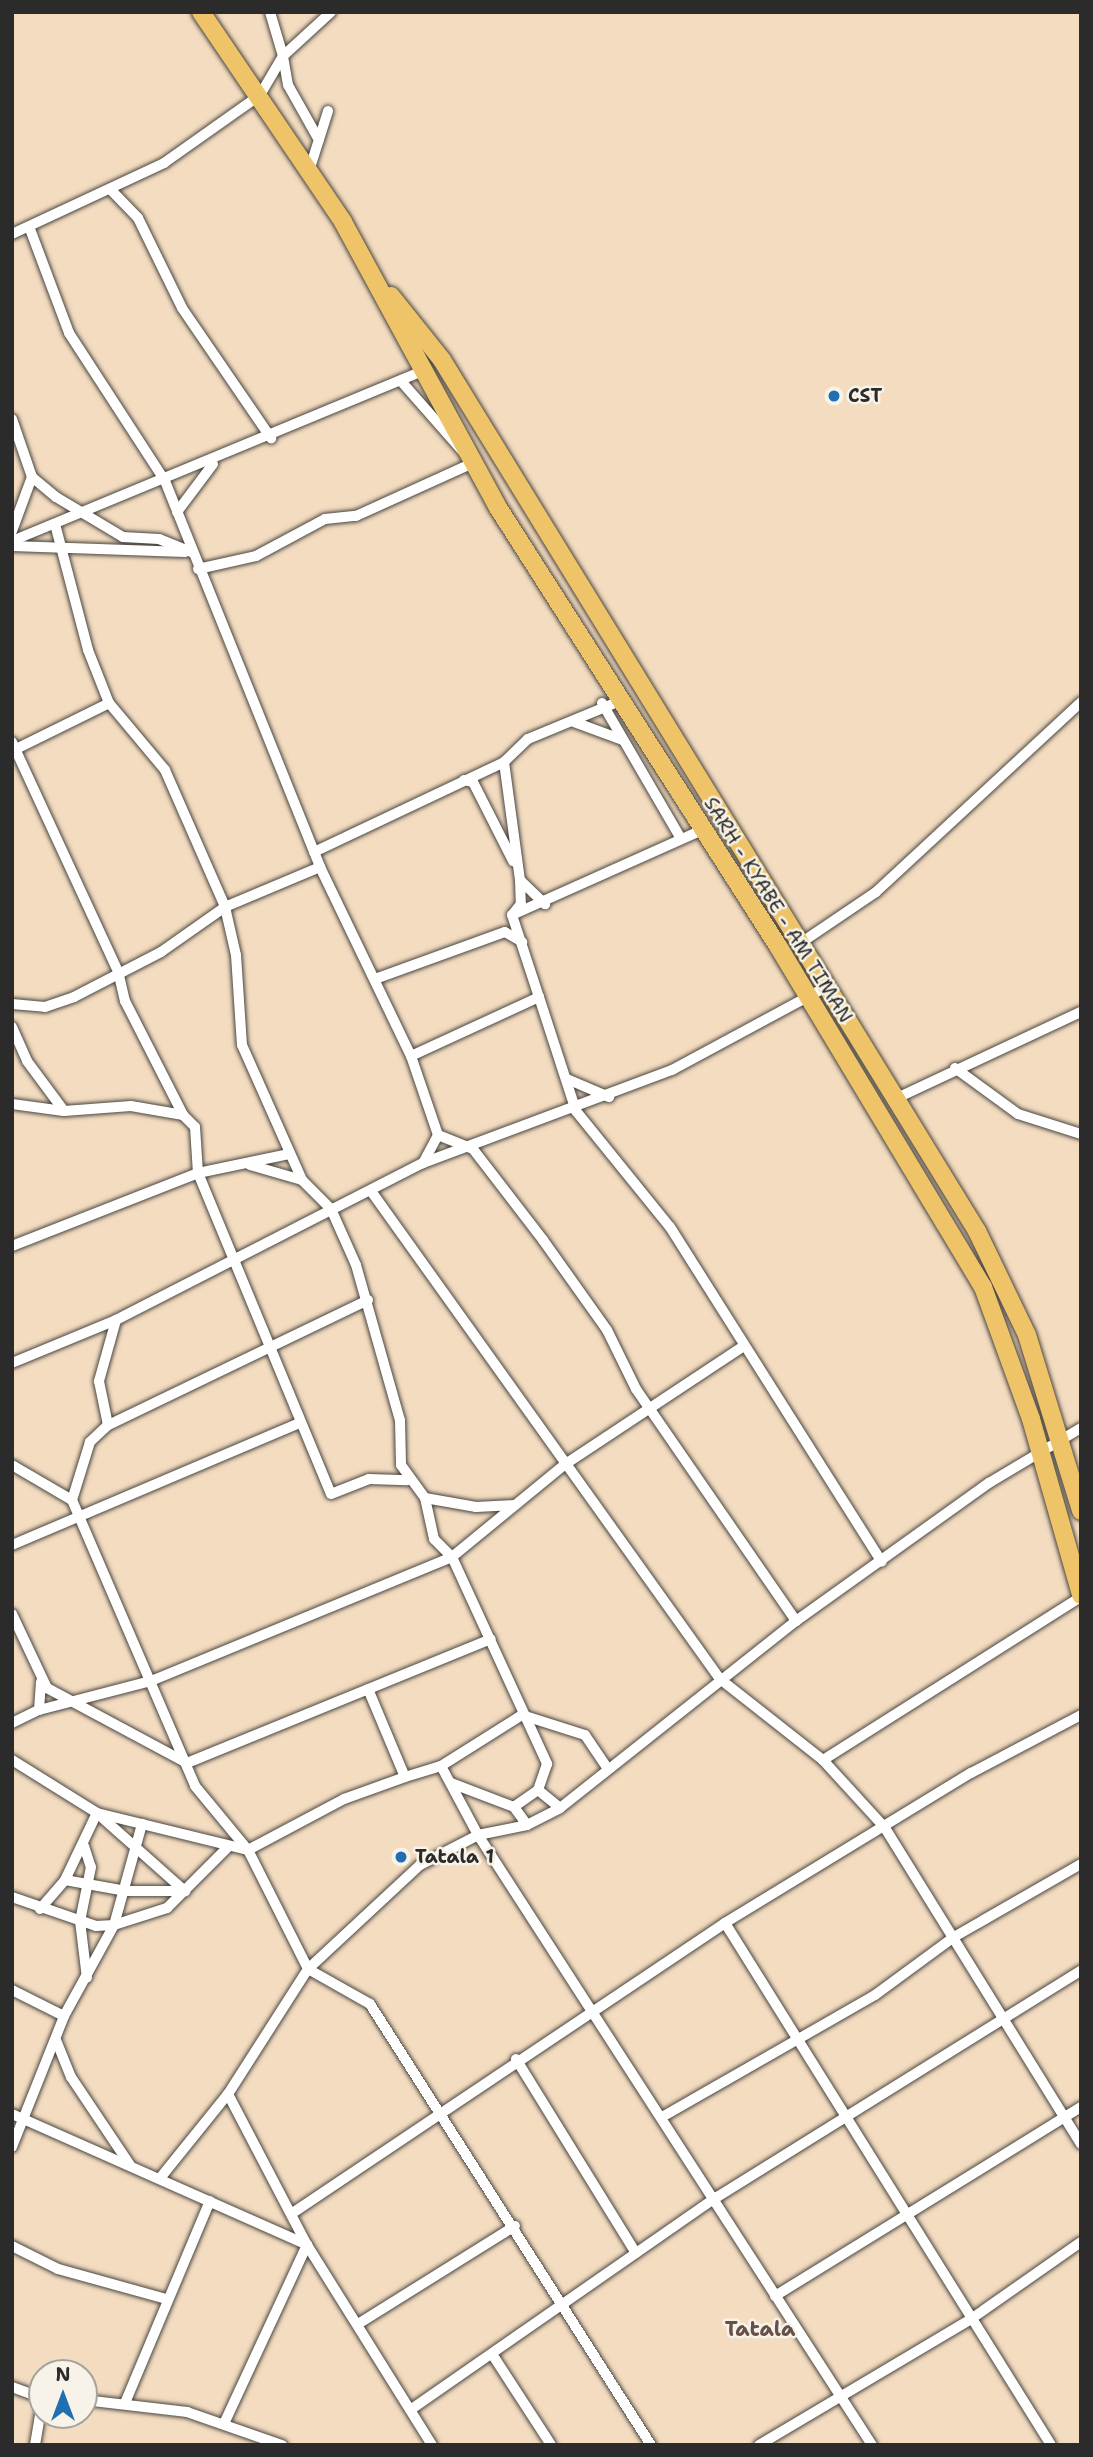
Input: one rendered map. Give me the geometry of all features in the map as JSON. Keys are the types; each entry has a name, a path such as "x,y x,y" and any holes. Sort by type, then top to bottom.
{"highway":[{"name":"SARH - KYABE - AM TIMAN","path":"201,12 260,95 376,277 442,360 802,942 1003,1277 1060,1441 1081,1511"},
{"name":"SARH - KYABE - AM TIMAN","path":"376,277 420,372 473,463 809,998 982,1287 1038,1453 1081,1596"}],"street":[{"path":"270,12 288,85 319,140"},
{"path":"12,234 30,229 163,163 260,95 283,56 331,12"},
{"path":"310,171 328,111"},
{"path":"111,190 138,218 182,308 271,438"},
{"path":"30,229 69,333 165,481 198,569 320,867 411,1056 438,1135 423,1163"},
{"path":"12,543 214,462 420,372"},
{"path":"198,569 256,556 324,519 356,516 473,463 401,381"},
{"path":"12,419 32,477 81,514 123,537 159,539 192,552"},
{"path":"177,512 214,462"},
{"path":"12,531 32,477"},
{"path":"55,524 109,703 164,770 225,907 237,964 234,997 242,1045 302,1180 331,1209 368,1300 400,1420 401,1465 407,1480 425,1498 433,1539 452,1557 491,1639 522,1715 547,1764 538,1790 514,1807"},
{"path":"12,543 62,552 192,552"},
{"path":"314,852 504,762 528,739 574,722 602,703 622,699"},
{"path":"802,942 876,892 1081,702"},
{"path":"109,703 13,748 118,971 125,1001 183,1115 195,1127 198,1173 232,1264 331,1493 391,1476 407,1480"},
{"path":"602,703 680,837"},
{"path":"574,722 625,742"},
{"path":"504,762 514,863"},
{"path":"464,780 473,782 514,863 520,880 521,904 512,915"},
{"path":"512,915 545,904 680,837 702,831"},
{"path":"12,1004 45,1007 162,952 225,907 320,867"},
{"path":"520,880 545,904"},
{"path":"512,915 576,1111 670,1227 882,1562"},
{"path":"376,979 505,932 522,942"},
{"path":"12,1363 116,1320 232,1264 331,1209 423,1163 473,1149 609,1097 809,998 828,986"},
{"path":"411,1056 539,998"},
{"path":"897,1098 955,1068 1081,1012"},
{"path":"12,1027 27,1061 64,1111"},
{"path":"955,1068 1018,1114 1081,1134"},
{"path":"565,1077 609,1097"},
{"path":"12,1104 64,1111 131,1106 183,1115"},
{"path":"438,1135 473,1149 607,1330 651,1409 796,1621"},
{"path":"12,1246 198,1173 250,1165 289,1153"},
{"path":"250,1165 302,1180"},
{"path":"371,1191 564,1465 720,1679 823,1760 885,1828 1081,2144"},
{"path":"72,1500 81,1460 108,1425 271,1349 368,1300"},
{"path":"108,1425 99,1381 116,1320"},
{"path":"12,1723 39,1710 69,1705 151,1681 452,1557 564,1465 744,1346"},
{"path":"12,1545 81,1519 299,1423"},
{"path":"161,2177 228,2094 308,1969 420,1866 478,1835 527,1825 560,1808 796,1621 1038,1453 1081,1428"},
{"path":"12,1465 72,1500 204,1801 248,1850 308,1969 370,2004 514,2226 651,2445"},
{"path":"391,1476 401,1465"},
{"path":"425,1498 476,1507 515,1505"},
{"path":"823,1760 1081,1596"},
{"path":"12,1614 41,1682 39,1710"},
{"path":"41,1682 69,1705 187,1763 491,1639"},
{"path":"368,1689 405,1777"},
{"path":"97,1813 227,1848 248,1850 344,1799 441,1766 522,1715 585,1735 608,1769"},
{"path":"294,2212 590,2009 725,1923 1081,1715"},
{"path":"12,1760 18,1767 97,1813 185,1891"},
{"path":"441,1766 478,1835 590,2009 717,2197 775,2296 844,2397 872,2445"},
{"path":"451,1783 514,1807 527,1825"},
{"path":"538,1790 560,1808"},
{"path":"40,1909 65,1880 84,1846 97,1813"},
{"path":"12,2147 25,2120 64,2016 114,1925 126,1891 142,1824"},
{"path":"84,1846 89,1880 80,1921 87,1978"},
{"path":"12,1897 80,1921 114,1925 167,1908 227,1848"},
{"path":"662,2117 874,1995 954,1937 1081,1864"},
{"path":"65,1880 89,1880 126,1891 185,1891"},
{"path":"725,1923 845,2120 909,2212 971,2319 1051,2445"},
{"path":"413,2408 717,2197 845,2120 1003,2017 1081,1970"},
{"path":"12,1990 64,2016"},
{"path":"56,2040 71,2077 130,2165"},
{"path":"516,2059 636,2253"},
{"path":"228,2094 294,2212 307,2245 413,2408 432,2445"},
{"path":"775,2296 1081,2107"},
{"path":"12,2114 161,2177 307,2245"},
{"path":"125,2403 166,2299 210,2201"},
{"path":"358,2324 514,2226"},
{"path":"759,2445 844,2397 971,2319 1081,2242"},
{"path":"224,2424 307,2245"},
{"path":"12,2246 58,2269 166,2299"},
{"path":"492,2354 551,2445"},
{"path":"98,2401 125,2403 224,2424 282,2445"}],"place":[{"name":"CST","path":"834,396"},
{"name":"Tatala 1","path":"401,1857"}],"district":[{"name":"Tatala","path":"760,2329"}]}
